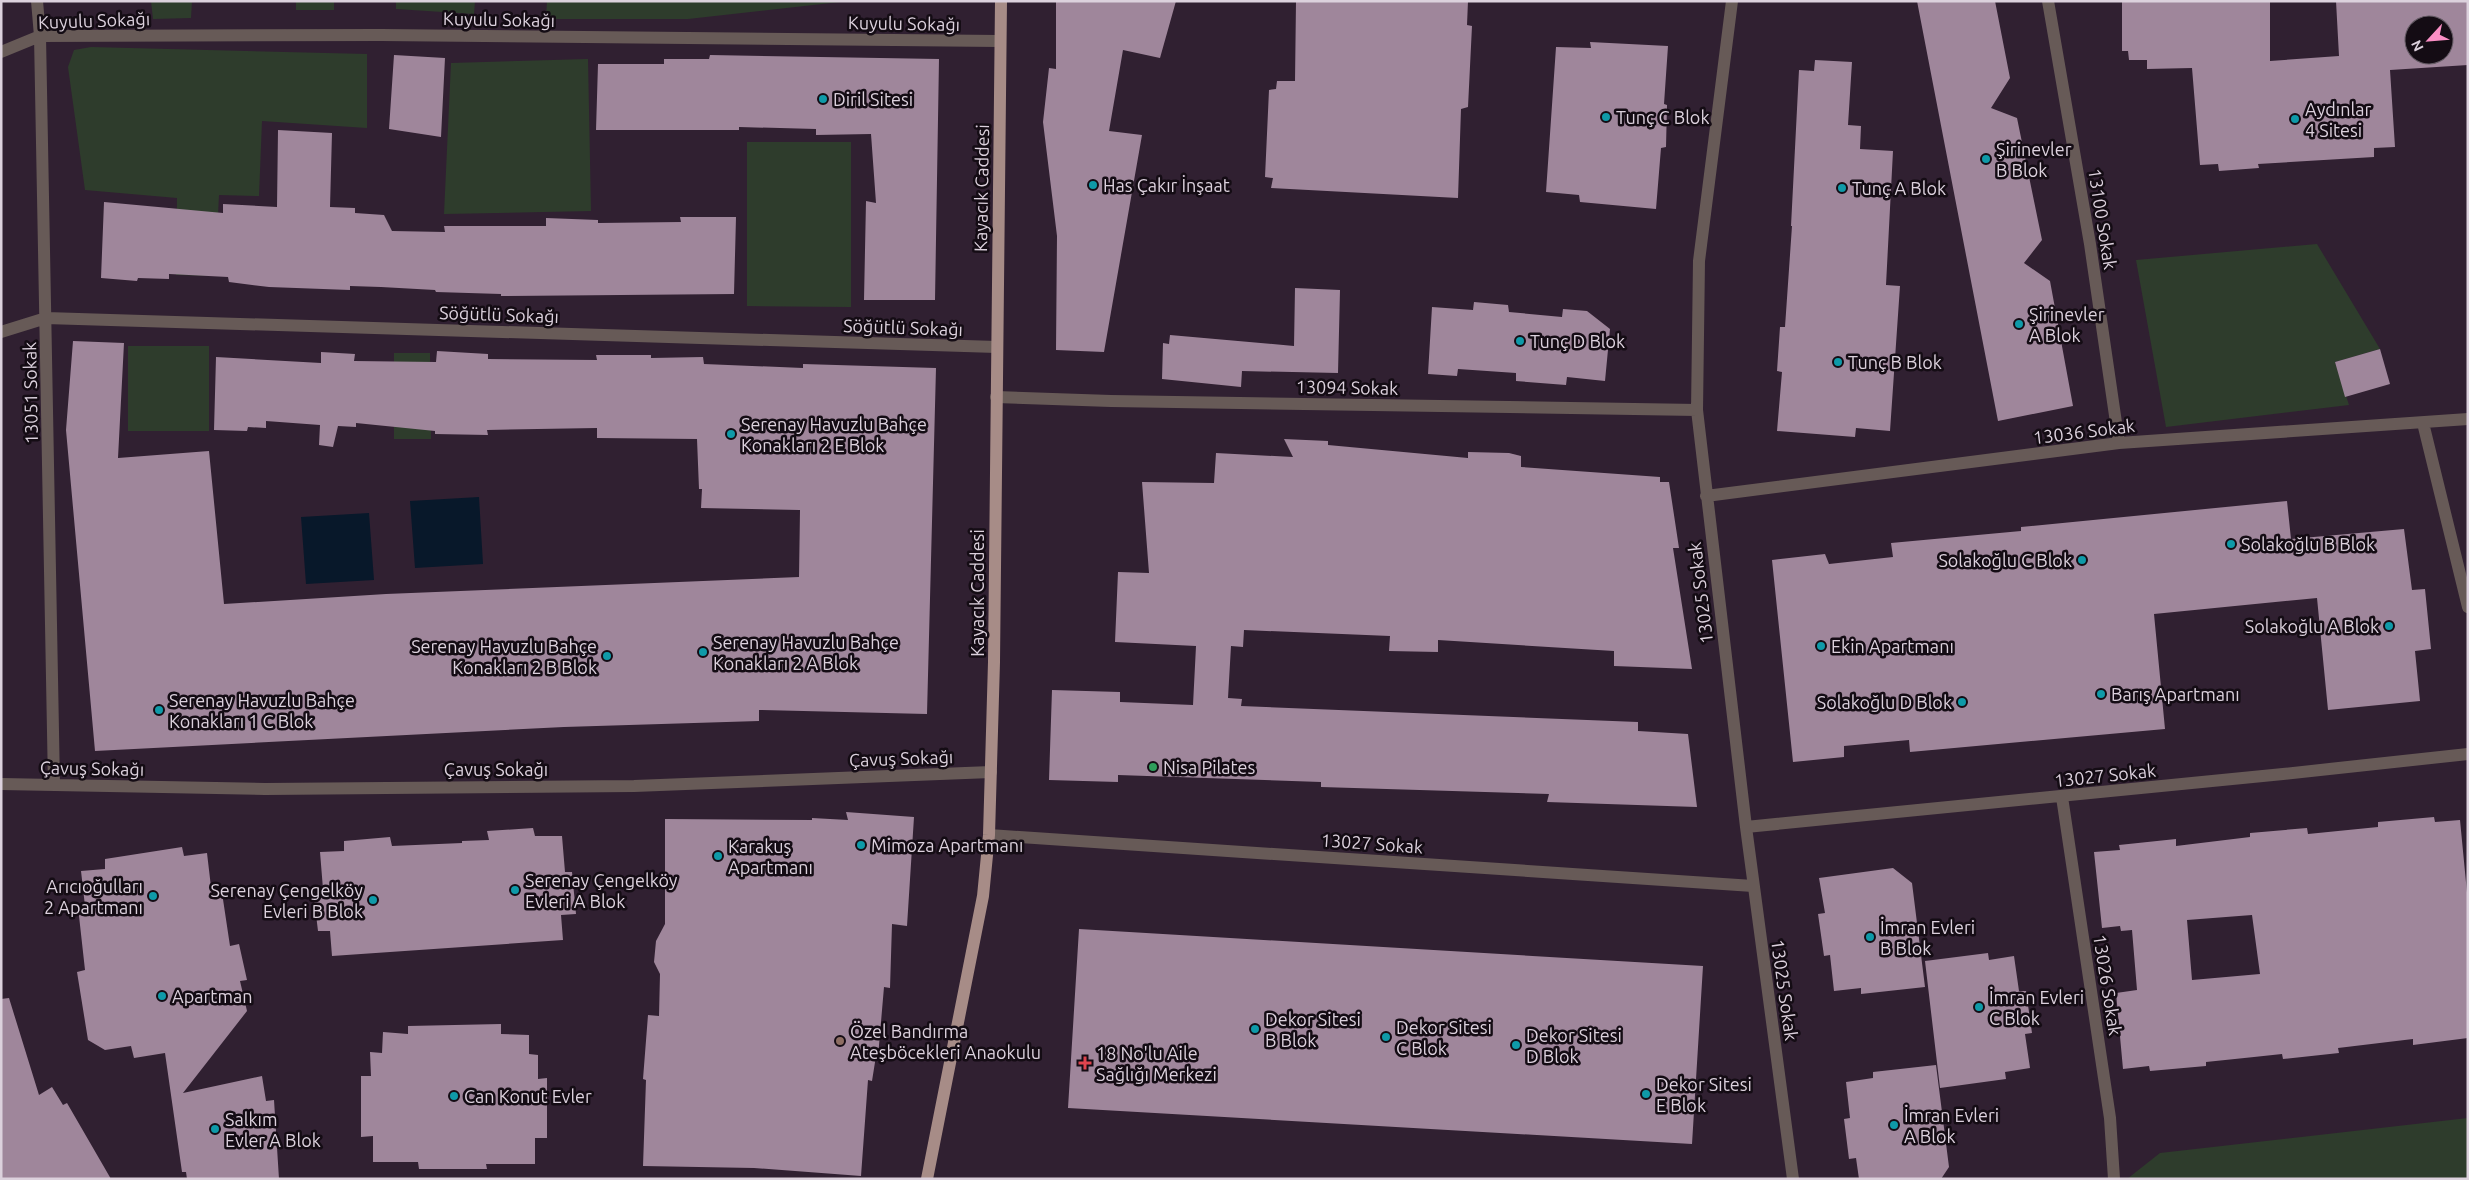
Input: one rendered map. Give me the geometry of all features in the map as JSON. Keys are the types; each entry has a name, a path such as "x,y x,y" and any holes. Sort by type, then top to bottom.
{"main road":[{"name":"Kayacık Caddesi","path":"927,1179 983,896 989,836 1001,1"}],"street":[{"name":"13051 Sokak","path":"36,1 40,36 54,785"},
{"name":"13025 Sokak","path":"1732,1 1700,261 1697,410 1753,886 1792,1179"},
{"name":"13100 Sokak","path":"2048,1 2090,244 2119,443"},
{"name":"Kuyulu Sokağı","path":"1,52 40,36 381,35 1000,42"},
{"name":"Söğütlü Sokağı","path":"1,332 46,318 997,347"},
{"name":"13094 Sokak","path":"996,396 1111,401 1697,410"},
{"name":"13036 Sokak","path":"1706,496 2119,443 2468,419"},
{"path":"2423,423 2468,607"},
{"name":"13027 Sokak","path":"1746,827 2062,797 2468,754"},
{"name":"Çavuş Sokağı","path":"1,784 265,789 634,786 991,772"},
{"name":"13026 Sokak","path":"2062,797 2110,1118 2114,1179"},
{"name":"13027 Sokak","path":"989,836 1753,886"}],"green space":[{"path":"151,1 192,1 191,18 153,19"},
{"path":"296,1 334,1 334,10 296,10"},
{"path":"396,1 475,1 474,14 396,9"},
{"path":"547,1 849,1 688,19 546,19"},
{"path":"91,47 367,54 367,128 262,121 259,196 219,195 215,276 176,275 177,198 85,190 68,67 74,50"},
{"path":"588,59 591,211 444,214 451,63"},
{"path":"747,142 851,142 851,307 747,306"},
{"path":"2317,244 2380,349 2335,362 2349,405 2166,427 2136,260"},
{"path":"128,346 209,346 209,431 128,431"},
{"path":"394,353 430,353 431,439 394,439"},
{"path":"2468,1118 2468,1179 2127,1179 2160,1153"}],"water":[{"path":"479,497 483,564 415,568 410,501"},
{"path":"369,513 374,580 306,584 301,517"}],"building":[{"path":"1056,1 1176,1 1160,58 1123,50 1109,131 1142,135 1104,352 1056,350 1057,236 1043,122 1049,68 1056,69"},
{"path":"1296,1 1468,1 1467,25 1472,26 1468,107 1461,109 1458,198 1271,188 1273,178 1265,177 1269,90 1276,89 1277,81 1295,81"},
{"path":"1917,1 1995,1 2010,78 1991,108 2017,118 2042,240 2024,263 2050,281 2073,406 1998,421"},
{"path":"2122,1 2270,1 2270,61 2339,56 2336,1 2468,1 2468,65 2390,70 2395,147 2374,148 2374,157 2258,164 2259,168 2219,171 2218,164 2200,165 2192,68 2147,69 2147,60 2129,60 2128,51 2122,51"},
{"name":"Tunç C Blok","path":"1590,42 1668,46 1664,104 1667,105 1666,147 1661,148 1656,209 1580,202 1579,195 1546,192 1556,47 1591,48"},
{"path":"394,55 445,58 441,137 389,129"},
{"path":"710,55 939,59 935,300 864,300 866,201 876,203 871,134 816,135 816,129 739,127 739,130 596,130 598,64 664,64 664,59 709,59"},
{"path":"1815,60 1852,62 1848,125 1861,126 1860,149 1893,151 1886,285 1900,286 1890,431 1856,428 1855,437 1777,431 1782,372 1777,371 1780,327 1785,327 1799,70 1814,71"},
{"path":"278,130 332,133 330,207 355,208 355,213 384,215 392,231 445,232 444,226 546,226 546,218 598,220 598,223 681,222 680,217 736,217 734,294 501,296 501,294 436,292 435,290 381,287 350,286 350,290 269,287 229,282 228,277 169,274 169,279 138,278 137,281 101,278 104,202 223,213 223,204 277,207"},
{"path":"1295,288 1340,290 1338,373 1242,371 1241,387 1162,379 1163,343 1169,344 1170,335 1294,346"},
{"name":"Tunç D Blok","path":"1474,302 1508,305 1509,312 1562,317 1563,309 1587,311 1610,329 1605,381 1567,377 1566,385 1516,381 1516,373 1458,369 1457,376 1428,374 1432,307 1473,310"},
{"path":"73,341 124,343 118,458 209,451 224,604 386,594 799,577 800,510 701,508 702,489 699,489 697,439 597,438 597,428 487,430 488,435 435,434 435,431 356,423 356,427 338,426 333,447 319,445 320,425 266,421 266,428 248,427 247,431 214,430 216,357 321,363 321,352 355,354 354,361 436,362 437,351 488,354 488,359 597,360 596,355 651,355 651,358 703,357 704,364 803,368 803,364 936,368 927,714 759,710 759,721 564,727 95,751 66,430"},
{"path":"2380,349 2390,384 2345,397 2335,362"},
{"path":"1284,439 1328,441 1328,445 1468,458 1468,452 1509,453 1521,456 1521,467 1660,477 1660,482 1669,482 1679,548 1673,548 1692,669 1614,666 1614,651 1438,640 1438,652 1389,651 1390,636 1244,630 1243,647 1231,646 1228,698 1242,699 1241,706 1638,722 1638,731 1688,734 1697,807 1547,802 1549,794 1321,787 1321,782 1118,775 1118,782 1049,780 1052,690 1120,692 1120,702 1193,705 1196,646 1115,642 1118,572 1149,573 1142,482 1214,483 1216,453 1293,457"},
{"path":"2287,501 2291,539 2404,529 2412,590 2425,589 2431,649 2415,651 2420,701 2328,710 2317,598 2154,614 2165,729 1910,752 1909,740 1844,746 1844,757 1793,762 1772,560 1825,554 1829,564 1893,557 1891,543 2021,531 2021,527"},
{"path":"846,812 914,817 907,926 892,924 890,988 884,987 878,1057 876,1056 872,1081 868,1080 861,1176 754,1168 643,1166 646,1080 643,1079 648,1015 659,1016 660,974 654,962 656,941 665,924 665,819 812,820 812,818 848,820"},
{"path":"2434,817 2435,822 2460,820 2468,903 2468,1038 2413,1045 2413,1039 2338,1048 2339,1053 2283,1059 2282,1054 2206,1062 2206,1066 2150,1071 2149,1066 2123,1069 2116,993 2137,990 2132,930 2121,931 2120,926 2102,928 2094,852 2120,850 2119,845 2176,839 2176,846 2250,837 2250,833 2307,828 2308,834 2378,827 2378,822","holes":["2252,915 2260,974 2192,980 2187,920"]},
{"path":"533,828 535,836 562,836 565,872 572,872 576,914 561,915 563,940 332,956 330,931 318,931 313,890 323,889 320,852 344,851 344,841 390,837 392,846 462,843 462,841 489,840 487,831"},
{"path":"182,847 184,856 207,853 211,887 221,886 230,946 239,944 247,980 240,981 247,1011 183,1093 262,1076 266,1101 274,1100 279,1179 187,1179 186,1172 182,1172 165,1053 134,1058 131,1046 105,1050 88,1040 77,972 85,970 78,907 85,906 81,871 105,869 105,859"},
{"name":"İmran Evleri B Blok","path":"1893,868 1912,883 1925,987 1861,994 1861,988 1834,991 1830,955 1824,956 1818,914 1825,913 1819,878"},
{"path":"1079,929 1703,966 1692,1144 1068,1108"},
{"name":"İmran Evleri C Blok","path":"1988,953 1989,960 2014,956 2019,991 2026,991 2032,1033 2025,1034 2030,1068 2005,1072 2006,1079 1940,1088 1925,961"},
{"path":"9,998 39,1095 52,1087 63,1105 67,1103 111,1179 1,1179 1,999"},
{"name":"Can Konut Evler","path":"501,1024 501,1034 529,1035 529,1054 538,1055 538,1079 547,1078 547,1138 535,1138 535,1164 486,1164 487,1169 419,1169 418,1162 373,1162 373,1136 361,1137 361,1076 371,1076 370,1052 382,1053 383,1032 408,1034 408,1026"},
{"name":"İmran Evleri A Blok","path":"1936,1065 1949,1167 1941,1179 1859,1179 1856,1158 1849,1159 1844,1119 1850,1118 1846,1082 1873,1078 1873,1072"}],"place":[{"name":"Diril Sitesi","path":"823,99"},
{"name":"Tunç C Blok","path":"1606,117"},
{"name":"Aydınlar 4 Sitesi","path":"2295,119"},
{"name":"Şirinevler B Blok","path":"1986,159"},
{"name":"Has Çakır İnşaat","path":"1093,185"},
{"name":"Tunç A Blok","path":"1842,188"},
{"name":"Şirinevler A Blok","path":"2019,324"},
{"name":"Tunç D Blok","path":"1520,341"},
{"name":"Tunç B Blok","path":"1838,362"},
{"name":"Serenay Havuzlu Bahçe Konakları 2 E Blok","path":"731,434"},
{"name":"Solakoğlu B Blok","path":"2231,544"},
{"name":"Solakoğlu C Blok","path":"2082,560"},
{"name":"Solakoğlu A Blok","path":"2389,626"},
{"name":"Ekin Apartmanı","path":"1821,646"},
{"name":"Serenay Havuzlu Bahçe Konakları 2 A Blok","path":"703,652"},
{"name":"Serenay Havuzlu Bahçe Konakları 2 B Blok","path":"607,656"},
{"name":"Barış Apartmanı","path":"2101,694"},
{"name":"Solakoğlu D Blok","path":"1962,702"},
{"name":"Serenay Havuzlu Bahçe Konakları 1 C Blok","path":"159,710"},
{"name":"Nisa Pilates","path":"1153,767"},
{"name":"Mimoza Apartmanı","path":"861,845"},
{"name":"Karakuş Apartmanı","path":"718,856"},
{"name":"Serenay Çengelköy Evleri A Blok","path":"515,890"},
{"name":"Arıcıoğulları 2 Apartmanı","path":"153,896"},
{"name":"Serenay Çengelköy Evleri B Blok","path":"373,900"},
{"name":"İmran Evleri B Blok","path":"1870,937"},
{"name":"Apartman","path":"162,996"},
{"name":"İmran Evleri C Blok","path":"1979,1007"},
{"name":"Dekor Sitesi B Blok","path":"1255,1029"},
{"name":"Dekor Sitesi C Blok","path":"1386,1037"},
{"name":"Özel Bandırma Ateşböcekleri Anaokulu","path":"840,1041"},
{"name":"Dekor Sitesi D Blok","path":"1516,1045"},
{"name":"18 No'lu Aile Sağlığı Merkezi","path":"1085,1063"},
{"name":"Dekor Sitesi E Blok","path":"1646,1094"},
{"name":"Can Konut Evler","path":"454,1096"},
{"name":"İmran Evleri A Blok","path":"1894,1125"},
{"name":"Salkım Evler A Blok","path":"215,1129"}]}
